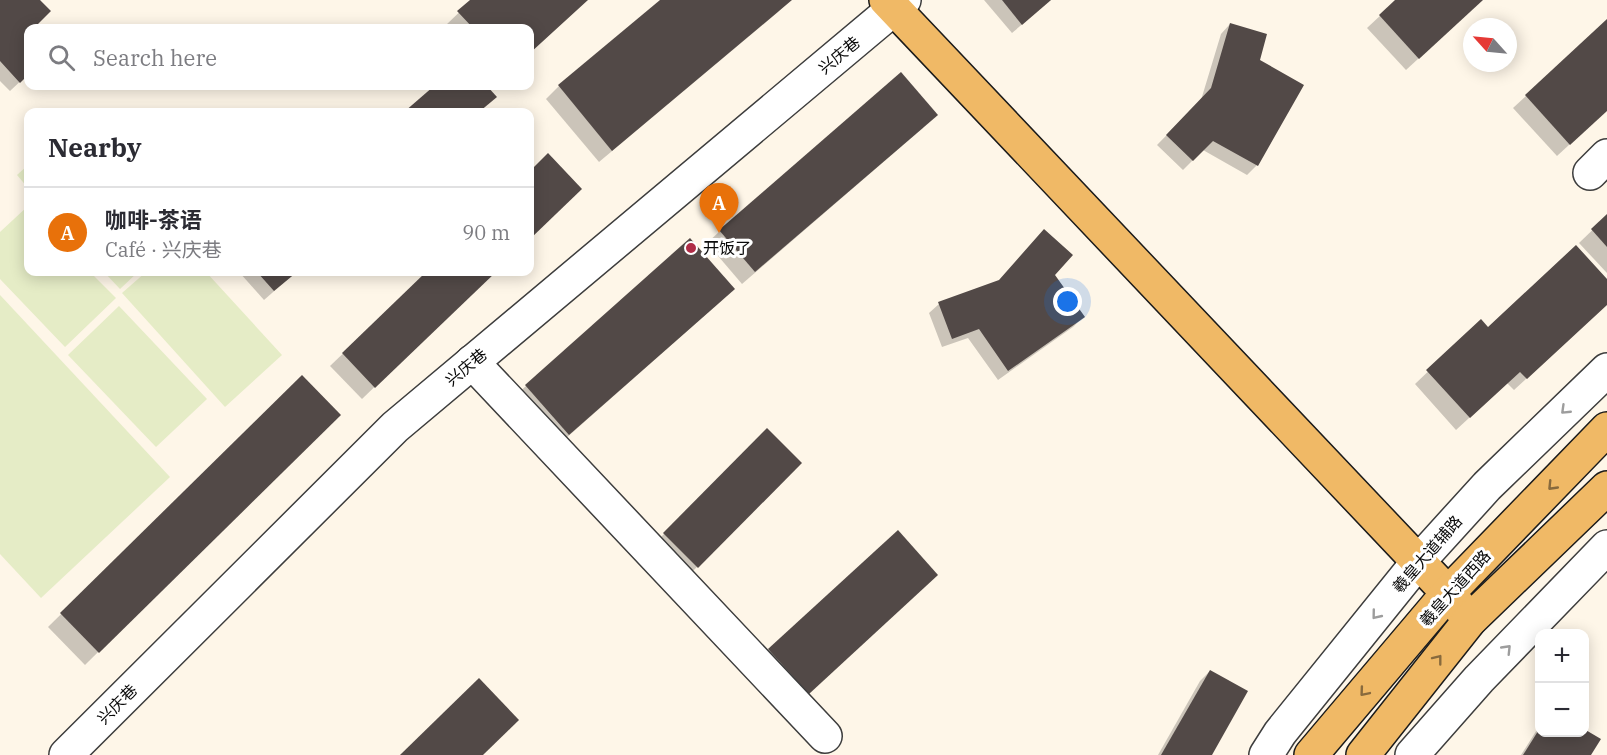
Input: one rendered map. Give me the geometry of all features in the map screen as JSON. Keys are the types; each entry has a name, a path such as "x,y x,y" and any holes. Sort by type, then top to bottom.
{"main road":[{"path":"895,3 1448,593 1470,620"},
{"name":"羲皇大道西路","path":"1311,755 1448,593 1607,429"},
{"name":"羲皇大道西路","path":"1364,755 1470,620 1607,488"}],"street":[{"name":"兴庆巷","path":"66,755 395,427 895,3"},
{"path":"472,362 825,736"},
{"name":"羲皇大道辅路","path":"1266,755 1281,733 1419,562 1487,486 1607,370"},
{"path":"1412,755 1479,679 1607,548"}],"green space":[{"path":"24,169 24,183 17,175"},
{"path":"24,210 24,276 94,276 116,298 65,347 0,279 0,232"},
{"path":"108,276 134,276 120,289"},
{"path":"141,276 210,276 282,355 225,407 122,293"},
{"path":"0,295 170,477 41,598 0,554"},
{"path":"119,306 207,399 156,447 68,355"}],"building":[{"path":"0,0 40,0 51,11 38,24 24,24 24,79 20,83 0,61"},
{"path":"470,0 588,0 534,49 534,24 469,24 457,11"},
{"path":"660,0 792,0 612,151 558,85"},
{"path":"1002,0 1051,0 1022,25"},
{"path":"1395,0 1483,0 1419,59 1379,15"},
{"path":"1607,19 1607,111 1570,145 1525,95"},
{"path":"1230,23 1267,34 1260,60 1304,85 1258,166 1213,141 1193,161 1166,135 1211,88"},
{"path":"901,72 938,115 755,272 719,230"},
{"path":"429,90 491,90 497,97 484,108 409,108"},
{"path":"548,153 582,189 534,235 534,167"},
{"path":"1607,214 1607,247 1591,229"},
{"path":"1044,229 1073,255 1055,275 1085,317 1008,371 979,329 952,339 938,302 999,280"},
{"path":"690,238 735,289 569,435 525,385"},
{"path":"1576,245 1607,279 1607,305 1527,379 1520,372 1470,418 1426,370 1481,319 1488,327"},
{"path":"261,276 292,276 274,291"},
{"path":"422,276 492,276 375,388 342,353"},
{"path":"302,375 341,415 99,653 60,613"},
{"path":"767,428 802,463 698,568 663,533"},
{"path":"898,530 938,575 809,694 768,649"},
{"path":"1210,670 1248,691 1212,755 1161,755"},
{"path":"479,678 519,720 483,755 400,755"},
{"path":"1589,732 1601,739 1591,755 1523,755 1535,736 1589,737"}],"place":[{"name":"咖啡-茶语","path":"719,233"},
{"name":"开饭了","path":"691,248"}]}
